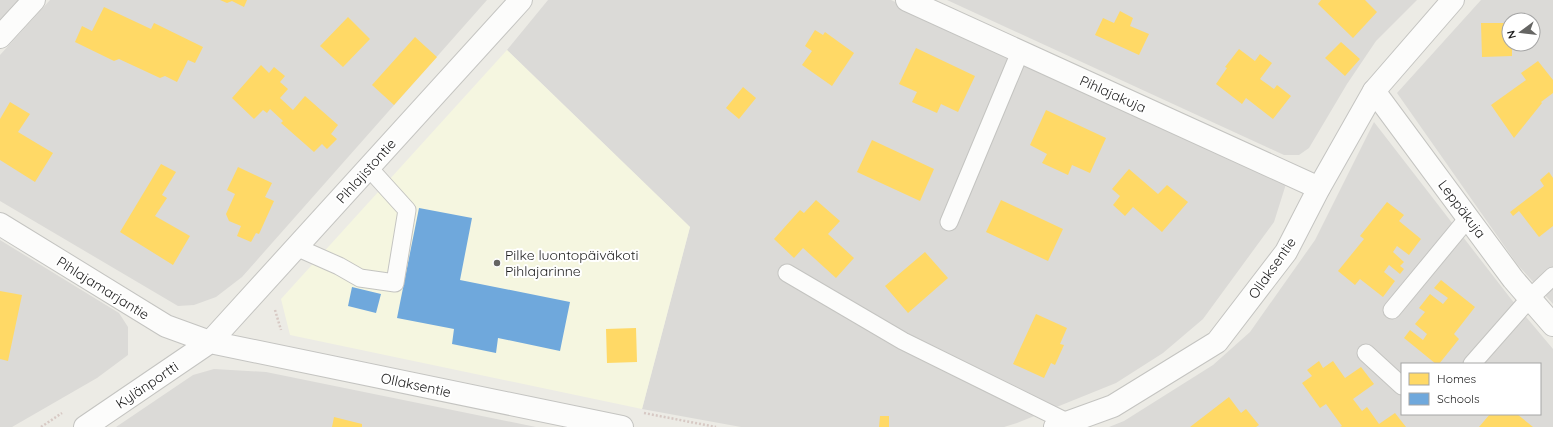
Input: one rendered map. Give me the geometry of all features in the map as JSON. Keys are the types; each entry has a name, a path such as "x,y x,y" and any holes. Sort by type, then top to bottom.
{"street":[{"path":"0,37 34,0"},
{"name":"Pihlajistontie","path":"210,342 521,0"},
{"name":"Pihlajakuja","path":"907,0 1319,188"},
{"name":"Ollaksentie","path":"1061,425 1113,406 1217,342 1286,252 1319,188 1374,91 1453,0"},
{"name":"Leppäkuja","path":"1374,91 1513,279 1553,325"},
{"name":"Pihlajamarjantie","path":"0,224 166,326 210,342"},
{"name":"Ollaksentie","path":"210,342 622,427"},
{"name":"Kylänportti","path":"85,427 210,342"}],"lane":[{"path":"949,222 1020,52"},
{"path":"296,247 339,266 360,278 394,283 407,210 369,168"},
{"path":"1392,310 1468,218"},
{"path":"787,273 903,341 1061,425"},
{"path":"1473,363 1530,298 1553,276"},
{"path":"1366,353 1401,385"}],"shaded area":[{"path":"0,0 20,0 0,22"},
{"path":"50,0 487,0 242,277 216,297 194,305 178,306 0,201 0,55"},
{"path":"548,0 891,0 1286,184 1274,222 1203,319 1163,353 1116,383 1017,423 1004,427 741,427 642,409 690,227 507,50"},
{"path":"947,0 1417,0 1376,41 1347,84 1309,148 1299,155 1284,155"},
{"path":"1481,0 1553,0 1553,304 1517,264 1397,93"},
{"name":"Pilke luontopäiväkoti Pihlajarinne","path":"507,50 690,227 642,409 290,335 281,299"},
{"path":"1374,122 1511,299 1553,349 1553,427 1109,427 1124,421 1213,365 1250,332 1315,240"},
{"path":"0,240 119,313 128,327 128,355 97,378 12,427 0,427"},
{"path":"214,369 266,372 536,427 116,427 193,375"}],"building: Homes":[{"path":"220,0 247,0 244,7 232,1 227,3"},
{"path":"1321,0 1365,0 1377,12 1353,38 1318,4"},
{"path":"104,7 151,29 154,23 203,47 195,63 188,60 177,82 165,76 160,78 119,59 114,61 75,42 82,26 92,31"},
{"path":"1120,11 1133,18 1130,26 1149,34 1139,55 1095,35 1103,18 1114,23"},
{"path":"348,17 370,39 343,67 320,46"},
{"path":"1481,23 1501,23 1501,52 1512,52 1512,56 1482,57"},
{"path":"815,30 823,35 825,32 854,53 832,86 802,65 812,51 805,46"},
{"path":"415,37 437,57 394,105 372,85"},
{"path":"1341,42 1360,59 1345,76 1325,58"},
{"path":"916,48 975,76 958,112 941,104 937,113 912,102 917,92 899,84"},
{"path":"1239,49 1255,61 1260,54 1272,63 1260,79 1274,89 1277,85 1291,96 1273,119 1246,98 1242,104 1216,84 1227,68 1225,67"},
{"path":"1538,61 1553,80 1553,93 1541,102 1542,103 1514,138 1491,105 1526,80 1521,73"},
{"path":"261,65 269,73 274,67 285,76 280,82 288,89 280,98 293,110 305,96 338,125 331,134 337,139 327,149 322,144 314,152 281,123 283,121 270,109 267,113 263,110 254,119 232,98"},
{"path":"743,87 756,98 739,119 726,108"},
{"path":"10,102 30,114 18,132 53,153 35,182 0,160 0,119"},
{"path":"1046,110 1106,138 1090,173 1072,165 1068,175 1042,163 1047,154 1030,145"},
{"path":"872,140 934,169 920,201 857,172"},
{"path":"161,164 176,172 162,195 167,198 155,216 190,236 173,265 120,232"},
{"path":"238,167 272,183 265,197 274,201 259,234 256,233 251,242 237,236 241,226 229,221 226,214 235,194 227,190"},
{"path":"1129,169 1158,194 1167,185 1188,202 1162,232 1133,207 1125,216 1113,205 1120,196 1112,189"},
{"path":"1549,172 1553,178 1553,226 1539,237 1519,211 1513,216 1510,212 1544,186 1540,180"},
{"path":"816,200 840,221 828,234 854,258 836,278 803,248 794,258 774,239 800,210 804,213"},
{"path":"1001,200 1063,229 1048,261 986,232"},
{"path":"1387,202 1404,215 1399,221 1421,239 1409,255 1397,246 1393,252 1404,262 1400,266 1404,269 1400,274 1389,265 1384,272 1395,281 1383,297 1360,279 1355,285 1338,271 1364,239 1360,236"},
{"path":"925,252 948,278 908,313 885,286"},
{"path":"1441,280 1475,307 1454,334 1459,339 1440,363 1435,363 1404,338 1410,330 1423,340 1427,334 1415,324 1425,312 1419,308 1430,294 1443,304 1448,298 1434,288"},
{"path":"0,291 22,295 8,361 0,359"},
{"path":"1036,314 1067,328 1060,344 1064,345 1055,365 1051,363 1044,378 1013,364"},
{"path":"636,328 637,362 607,363 606,329"},
{"path":"1319,361 1323,368 1333,361 1345,378 1361,367 1374,384 1353,399 1362,411 1367,407 1379,424 1395,413 1406,427 1340,427 1342,426 1326,404 1320,408 1302,383 1312,376 1307,370"},
{"path":"1229,397 1241,413 1246,409 1259,425 1256,427 1190,427"},
{"path":"1489,415 1518,415 1533,427 1479,427"},
{"path":"880,416 889,416 889,427 879,427"},
{"path":"334,417 362,424 362,427 332,427"}],"building: Schools":[{"path":"419,208 472,218 460,280 570,302 560,351 498,338 496,353 452,344 454,329 397,318"},
{"path":"352,287 381,294 376,313 348,306"}],"place":[{"name":"Pilke luontopäiväkoti Pihlajarinne","path":"497,263"}]}
